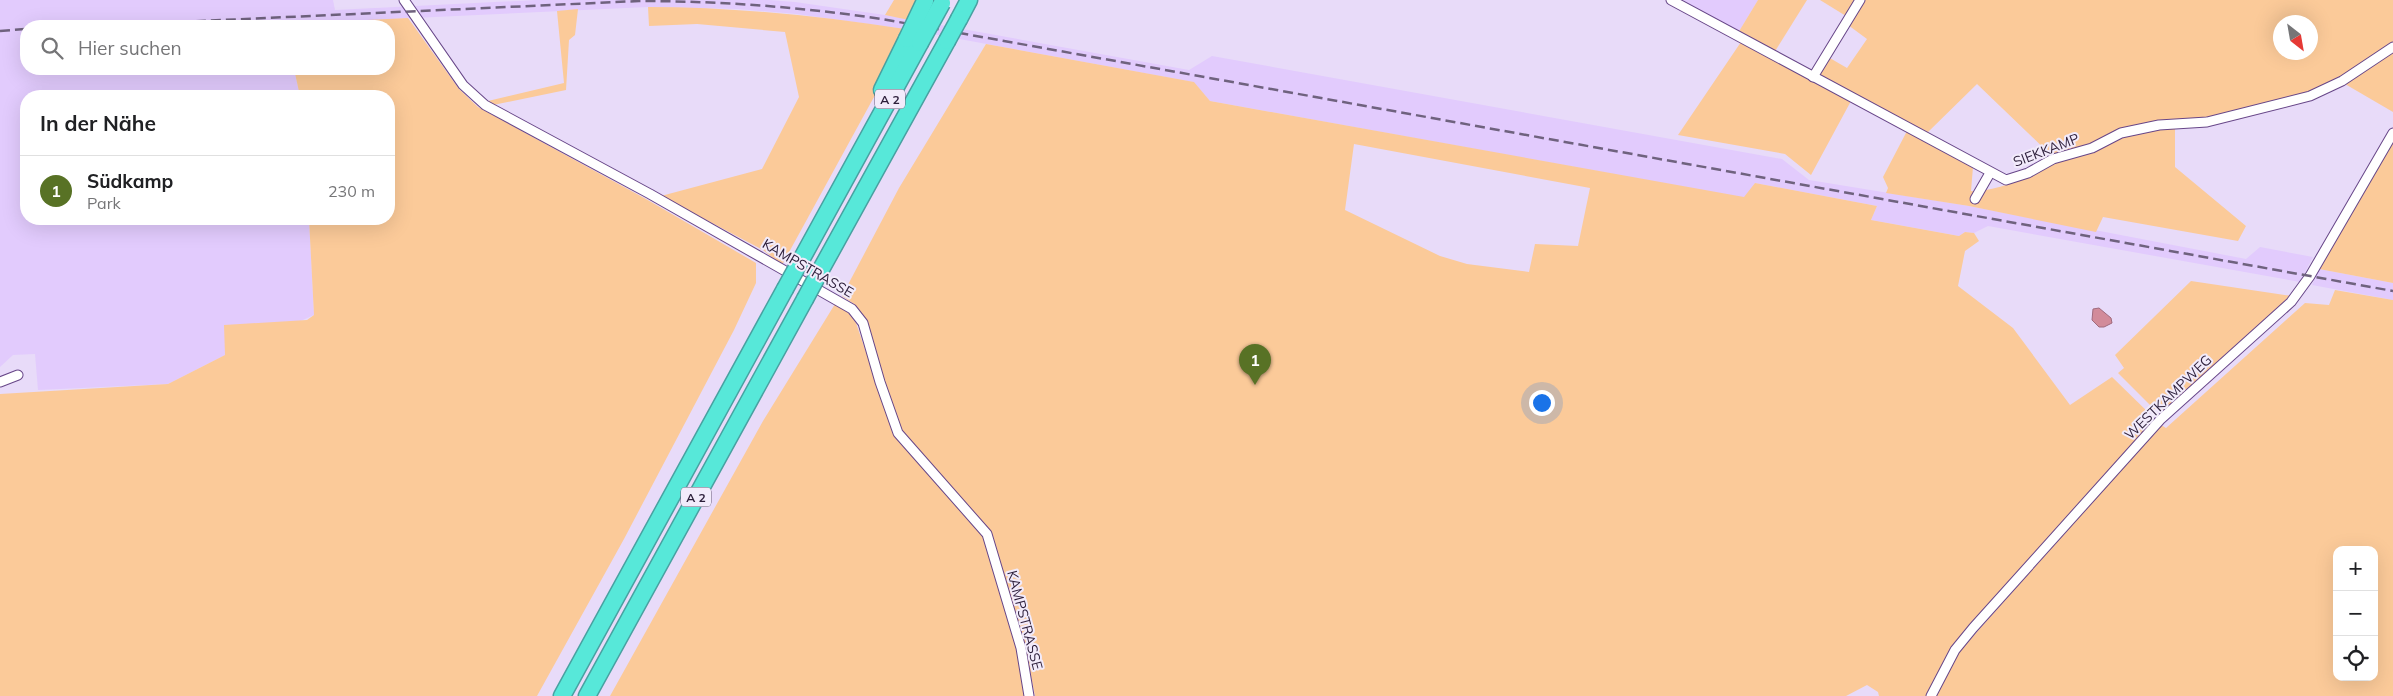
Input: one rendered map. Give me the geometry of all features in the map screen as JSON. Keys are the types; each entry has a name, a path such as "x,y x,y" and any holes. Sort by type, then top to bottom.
{"highway":[{"path":"914,41 925,0"},
{"name":"A 2","path":"587,696 969,0"},
{"name":"A 2","path":"562,696 858,154 914,41 943,2"}],"street":[{"name":"KAMPSTRASSE","path":"404,0 463,85 485,105 650,194 852,309 863,322 880,382 898,433 987,534 1021,648 1029,696"},
{"name":"SIEKKAMP","path":"1673,0 1812,77 2006,180 2028,173 2053,159 2092,148 2121,133 2159,125 2207,122 2310,96 2342,81 2393,47"},
{"path":"1812,77 1860,0"},
{"name":"WESTKAMPWEG","path":"1931,696 1955,650 1973,628 2154,427 2296,296 2393,132"},
{"path":"1975,199 1990,173"},
{"path":"0,382 18,375"}],"shaded area":[{"path":"0,0 333,0 335,10 536,0 769,0 795,2 885,15 1189,70 1212,56 1782,159 1809,180 1969,206 2246,259 2260,247 2313,257 2300,282 1988,226 1974,233 1965,232 1959,236 1871,220 1877,206 1755,183 1745,198 1210,101 1193,82 905,29 796,14 737,9 648,7 370,20 20,20 20,75 295,75 299,90 20,90 20,225 309,225 314,315 225,355 168,384 38,390 35,354 13,355 0,367"},
{"path":"894,0 919,0 909,20 885,15"},
{"path":"1683,0 1758,0 1738,33"},
{"path":"1758,0 1807,0 1774,53 1738,33"},
{"path":"1820,0 1856,0 1846,16"},
{"path":"1864,0 2393,0 2393,112 2345,84 2201,126 2175,129 2175,167 2246,226 2238,241 2103,217 2096,232 1969,206 1886,193 1888,188 1883,177 1907,131 1973,167 1971,191 1993,189 2026,178 2035,173 2053,157 1977,84 1926,134 1816,76 1828,57 1847,68 1867,39 1848,25"},
{"path":"648,7 777,13 905,29 880,86 782,265 763,250 661,196 762,169 799,97 785,32 697,24 649,26"},
{"path":"578,9 575,35 569,40 566,90 493,105 488,101 564,83 557,11"},
{"path":"408,18 459,89 478,107 646,199 756,263 756,283 734,330 624,539 537,696 0,696 0,394 168,384 225,355 224,325 307,320 314,315 309,225 395,225 395,90 299,90 295,75 395,75 395,20 367,20"},
{"path":"1741,42 1851,101 1811,175 1785,154 1678,135"},
{"path":"986,44 1194,82 1210,101 1744,197 1755,183 1877,206 1871,220 1959,236 1965,232 1974,233 1979,241 1965,251 1958,286 2013,328 2070,405 2112,377 2152,416 2152,423 1951,647 1926,696 1879,696 1878,692 1867,685 1846,696 1035,696 1025,646 990,532 902,431 886,387 866,320 854,304 842,296 899,188","holes":["1354,144 1590,188 1578,246 1535,244 1529,272 1467,264 1440,256 1345,210"]},
{"path":"2393,141 2393,283 2319,269"},
{"path":"2319,269 2393,283 2393,300 2312,285"},
{"path":"2191,281 2292,296 2166,410 2154,409 2118,373 2124,368 2115,355"},
{"path":"2335,290 2393,300 2393,696 1936,696 1959,652 2161,425 2166,428 2305,303 2329,305"},
{"path":"835,304 847,311 856,323 894,434 983,535 1016,645 1025,696 610,696 763,421"},
{"path":"2099,308 2111,318 2112,323 2099,327 2092,320 2093,309"}],"railway":[{"path":"223,20 639,1 761,5 821,11 882,19 2393,291"},
{"path":"0,31 20,29"}],"place":[{"name":"Südkamp","path":"1255,385"}]}
